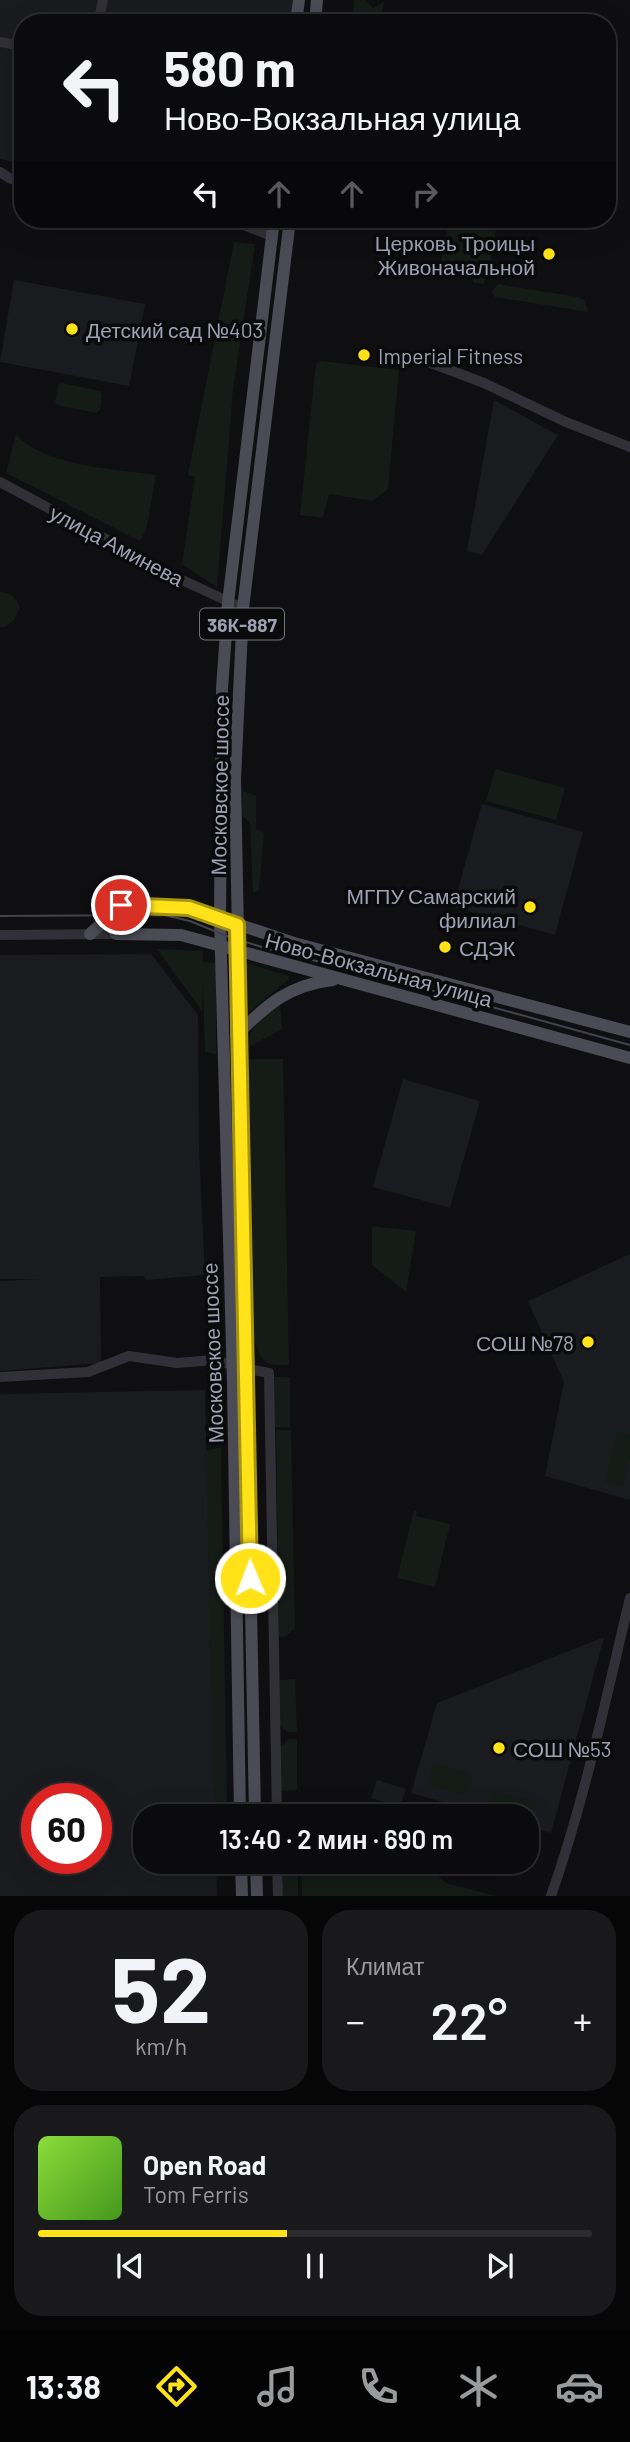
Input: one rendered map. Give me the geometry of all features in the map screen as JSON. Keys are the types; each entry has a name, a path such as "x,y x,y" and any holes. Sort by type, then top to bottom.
{"main road":[{"name":"Московское шоссе","path":"274,228 275,237"},
{"name":"Московское шоссе","path":"255,1804 228,922 229,779 232,604 278,228"},
{"name":"Московское шоссе","path":"228,922 243,608 289,228"},
{"name":"Ново-Вокзальная улица","path":"113,913 121,905 189,908 306,946 630,1032"},
{"path":"113,913 112,924 116,933"},
{"path":"90,934 113,913"},
{"name":"Ново-Вокзальная улица","path":"116,933 169,934 229,948 630,1058"},
{"name":"Московское шоссе","path":"229,948 235,1035 248,1804"},
{"path":"235,1035 290,990 305,984 340,979"},
{"name":"Московское шоссе","path":"240,1367 240,1804"},
{"path":"241,1874 242,1896"},
{"path":"249,1874 250,1896"},
{"path":"256,1874 257,1896"}],"street":[{"path":"252,228 275,237"},
{"path":"415,357 484,383 566,422 630,447"},
{"name":"улица Аминева","path":"0,482 145,561 232,604"},
{"name":"Ново-Вокзальная улица","path":"0,935 116,933"},
{"path":"0,1377 88,1373 129,1356 177,1363 215,1360 269,1373 276,1804"},
{"path":"551,1896 565,1856 589,1767 630,1598"},
{"path":"277,1874 278,1896"}],"shaded area":[{"path":"0,0 294,0 293,14 14,14 14,162 0,159"},
{"path":"354,0 365,0 373,8 384,1 382,14 353,14"},
{"path":"447,228 496,228 488,276 485,276 484,284 473,282 474,274 440,267"},
{"path":"234,242 255,244 233,390 217,587 182,564 195,477 188,475"},
{"name":"Детский сад №403","path":"14,280 145,304 129,386 0,362"},
{"path":"498,284 578,297 585,301 588,312 495,297 492,292"},
{"path":"321,361 399,370 388,489 372,501 329,494 323,518 300,515 315,372 317,363"},
{"path":"62,383 100,391 100,410 96,413 57,405 55,402 58,385"},
{"path":"494,400 558,435 482,555 467,551"},
{"path":"16,434 28,445 61,459 101,468 156,475 146,530 140,541 6,473"},
{"path":"0,592 13,596 20,608 14,620 6,627 0,627"},
{"path":"495,769 565,788 556,820 486,801"},
{"path":"243,791 256,796 256,829 264,833 259,891 253,892 250,823 241,814"},
{"path":"482,804 583,832 555,935 453,907"},
{"path":"157,949 203,951 203,962 216,963 216,1054 205,1052 203,986 202,1011"},
{"path":"151,954 198,1015 199,1149 205,1275 146,1280 144,1276 100,1277 101,1363 0,1371 0,1281 40,1279 0,1279 0,955"},
{"path":"247,963 289,976 288,980 246,1015 244,965"},
{"path":"280,1004 282,1029 249,1047 254,1027"},
{"path":"249,1059 283,1059 289,1365 269,1364 259,1354 254,1340"},
{"path":"403,1079 480,1101 450,1208 373,1187"},
{"path":"372,1226 416,1231 406,1292 372,1265"},
{"name":"СОШ №78","path":"630,1254 630,1500 545,1476 564,1382 528,1301"},
{"path":"274,1377 290,1377 290,1427 275,1427"},
{"path":"205,1390 215,1804 133,1804 133,1874 216,1874 217,1896 0,1896 0,1394"},
{"path":"276,1430 291,1430 295,1629 283,1638 279,1635"},
{"path":"618,1431 630,1434 630,1455 622,1487 605,1482"},
{"path":"221,1447 227,1804 214,1804 206,1451"},
{"path":"414,1510 417,1511 416,1516 450,1524 435,1587 397,1578"},
{"name":"СОШ №53","path":"604,1637 551,1833 539,1830 539,1804 450,1804 411,1793 437,1703"},
{"path":"295,1679 297,1732 287,1732 280,1725 280,1680"},
{"path":"289,1739 297,1739 297,1790 281,1791 281,1746"},
{"path":"433,1763 469,1772 473,1779 470,1791 463,1794 430,1785 427,1779"},
{"path":"377,1780 406,1789 401,1804 371,1798"},
{"path":"492,1791 536,1802 535,1804 489,1804"},
{"path":"283,1874 298,1874 298,1896 283,1896"},
{"path":"301,1874 436,1874 446,1883 496,1896 302,1896"}],"tram line":[{"path":"0,916 164,915 190,921 229,937 278,952 376,975 630,1045"}],"place":[{"name":"Церковь Троицы Живоначальной","path":"549,254"},
{"name":"Детский сад №403","path":"72,329"},
{"name":"Imperial Fitness","path":"364,355"},
{"name":"МГПУ Самарский филиал","path":"530,907"},
{"name":"СДЭК","path":"445,947"},
{"name":"СОШ №78","path":"588,1342"},
{"name":"СОШ №53","path":"499,1748"}],"route":[{"path":"121,905 189,908 237,925 248,1369 250,1578"}]}
